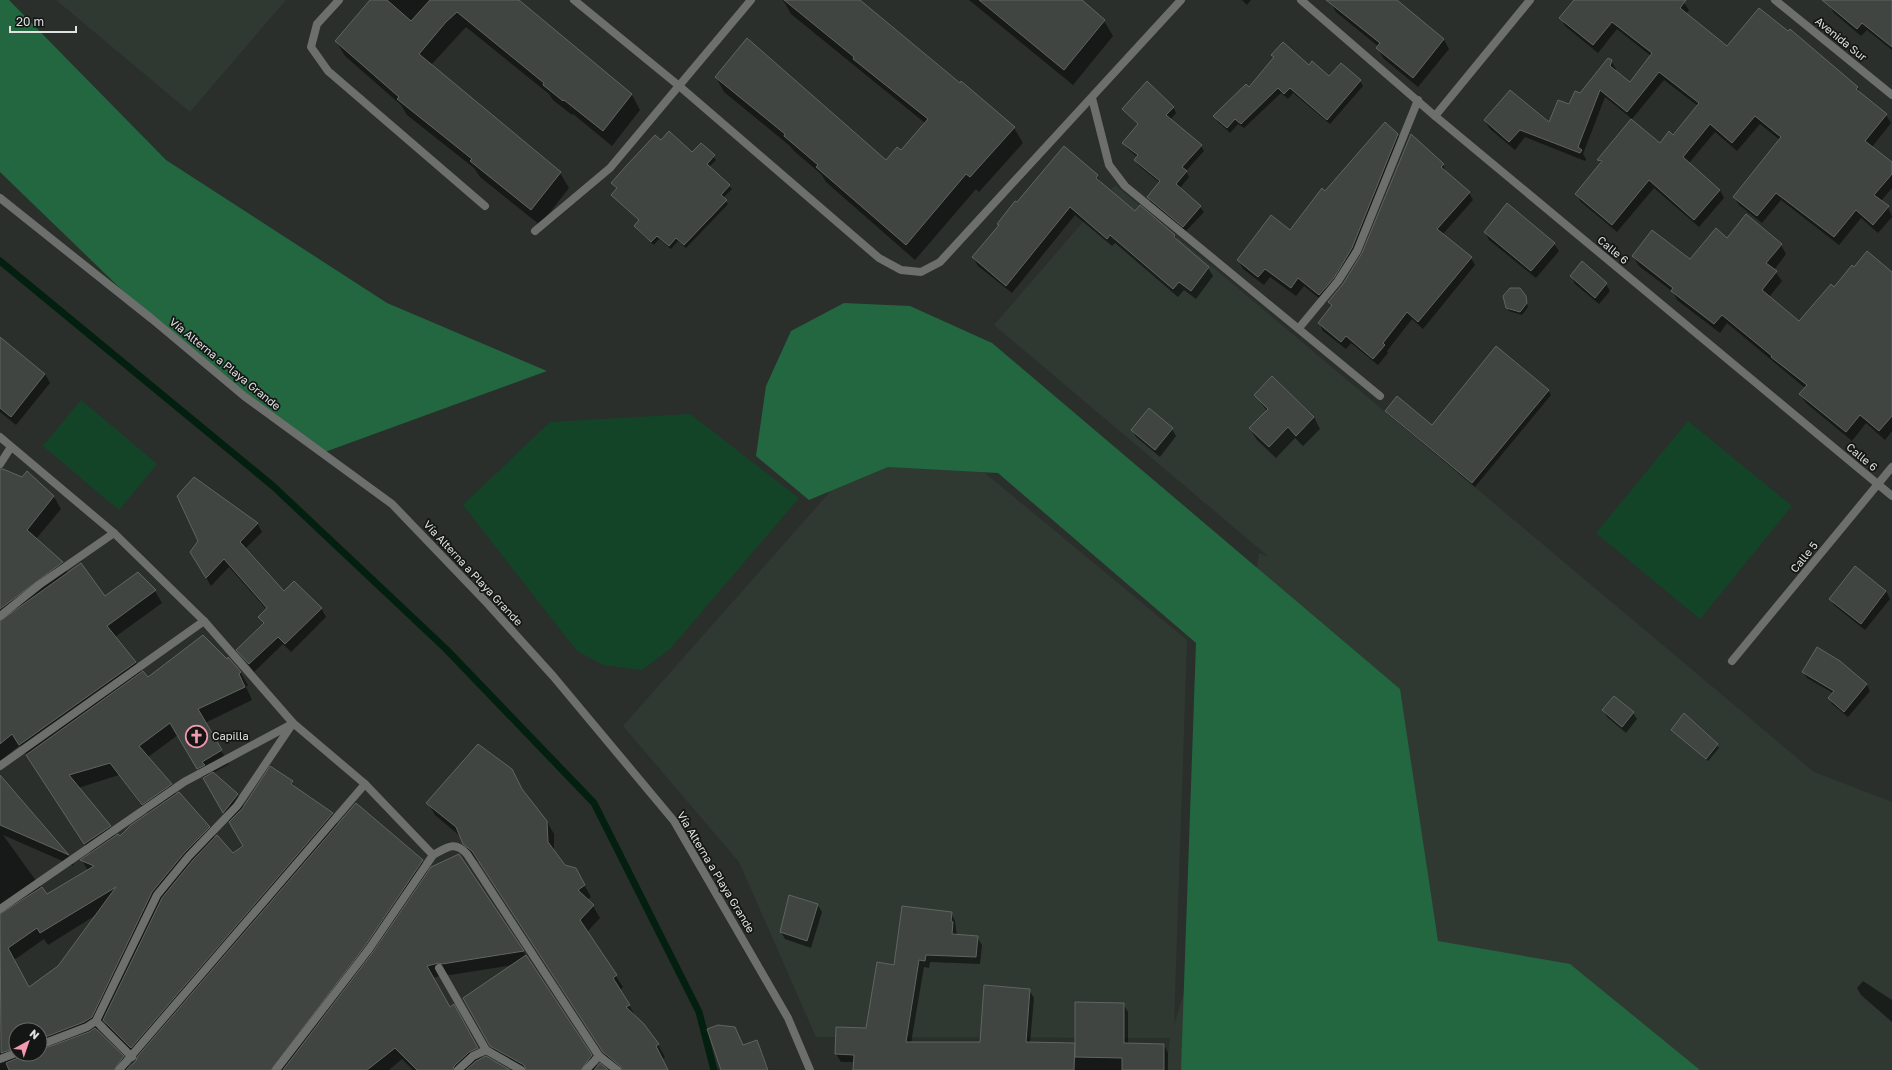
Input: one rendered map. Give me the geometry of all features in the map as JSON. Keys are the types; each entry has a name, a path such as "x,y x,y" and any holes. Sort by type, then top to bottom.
{"street":[{"path":"338,0 317,24 311,47 328,71 485,206"},
{"path":"574,0 678,85 879,258 901,270 921,272 940,262 1181,0"},
{"path":"535,231 610,168 678,85 751,0"},
{"name":"Calle 6","path":"1301,0 1435,116 1892,496"},
{"path":"1435,116 1530,0"},
{"name":"Avenida Sur","path":"1775,0 1892,95"},
{"path":"1092,98 1109,165 1125,186 1380,396"},
{"path":"1299,328 1338,281 1357,251 1418,100"},
{"name":"Vía Alterna a Playa Grande","path":"0,198 152,319 244,396 392,504 487,603 553,676 674,820 788,1018 810,1070"},
{"path":"0,437 114,533 204,621 293,724 365,784 433,855"},
{"path":"0,464 11,447"},
{"name":"Calle 5","path":"1732,661 1892,467"},
{"path":"0,616 39,585 114,533"},
{"path":"0,766 204,621"},
{"path":"0,909 184,782 293,724"},
{"path":"48,1041 87,1027 96,1021 157,895 189,856 237,806 293,724"},
{"path":"119,1070 132,1057 365,784"},
{"path":"276,1070 369,949 433,855 453,846 461,847 467,854 599,1056 617,1070"},
{"path":"439,968 486,1050 520,1070"},
{"path":"96,1021 132,1057"},
{"path":"458,1070 473,1056 486,1050"},
{"path":"586,1070 599,1056"}],"shaded area":[{"path":"56,0 286,0 190,112"},
{"path":"1115,185 1814,772 1892,802 1892,1070 1166,1070 1170,1038 816,1037 739,862 623,726 905,407 1187,640 1174,1025 1207,918 1259,553 1269,557 994,325"}],"green space":[{"path":"0,0 9,0 166,160 387,303 547,371 322,453 152,319 0,172"},
{"path":"844,303 910,306 992,343 1400,689 1438,941 1570,964 1700,1070 1181,1070 1196,643 998,473 888,467 809,500 756,456 766,386 791,331"},
{"path":"81,400 157,464 119,510 43,446"},
{"path":"690,414 799,498 670,649 642,670 603,665 577,651 463,505 550,422"},
{"path":"1688,421 1792,506 1700,619 1596,533"}],"building":[{"path":"370,0 387,0 411,21 430,0 519,0 632,94 603,131 543,85 544,83 457,12 446,22 419,54 561,172 531,210 470,161 472,159 397,99 399,97 335,41"},
{"path":"784,0 860,0 960,83 961,81 1015,127 970,177 966,174 906,245 816,167 818,165 784,136 785,134 715,77 747,38 886,160 897,147 901,150 928,119 853,59 854,57"},
{"path":"979,0 1082,0 1105,20 1064,70"},
{"path":"1326,0 1397,0 1444,39 1413,78 1376,48 1380,43"},
{"path":"1574,0 1686,0 1680,8 1727,46 1759,8 1788,31 1790,29 1858,87 1856,89 1887,114 1865,141 1892,162 1892,174 1874,195 1889,206 1873,225 1856,210 1834,237 1776,193 1757,216 1733,197 1781,137 1755,116 1732,143 1710,124 1683,157 1720,190 1694,220 1649,180 1612,225 1575,194 1602,161 1597,160 1631,119 1660,143 1669,131 1673,135 1699,103 1659,72 1627,112 1600,90 1578,147 1582,150 1580,153 1520,130 1509,142 1484,120 1510,90 1549,122 1558,100 1569,104 1575,91 1580,93 1608,58 1612,60 1610,66 1630,82 1652,53 1612,22 1593,45 1559,18"},
{"path":"1822,0 1892,0 1892,47 1862,23 1857,29"},
{"path":"1283,42 1309,65 1312,61 1329,76 1341,63 1361,80 1327,120 1290,88 1284,94 1278,88 1241,124 1235,119 1227,128 1213,116 1246,84 1249,87 1274,57 1271,55"},
{"path":"1147,81 1174,107 1166,115 1202,145 1182,167 1187,171 1176,184 1201,206 1183,227 1147,197 1160,181 1134,160 1138,155 1122,143 1138,124 1122,109"},
{"path":"1385,122 1398,134 1352,248 1334,278 1319,295 1298,278 1291,288 1265,269 1258,277 1237,260 1271,215 1290,230 1322,188 1325,191"},
{"path":"669,131 692,152 701,143 715,155 707,164 730,185 721,195 727,200 684,245 676,238 669,246 657,236 651,242 634,226 639,220 611,195 617,188 611,183 655,135 661,140"},
{"path":"1411,134 1444,164 1441,167 1470,192 1437,229 1472,257 1418,322 1407,312 1383,343 1385,345 1373,359 1346,336 1341,342 1318,323 1332,305 1328,302 1343,284 1362,253"},
{"path":"1064,146 1098,175 1096,178 1135,211 1140,205 1209,267 1191,291 1179,282 1173,289 1110,235 1107,239 1070,207 1006,286 972,257 999,225 997,224 1015,201 1017,202"},
{"path":"1507,203 1555,243 1531,271 1484,232"},
{"path":"1746,214 1782,244 1766,263 1777,271 1762,290 1799,321 1831,284 1834,287 1852,265 1854,267 1867,251 1892,272 1892,416 1879,431 1860,415 1846,432 1799,394 1807,385 1771,357 1772,356 1722,315 1714,324 1671,291 1673,288 1632,256 1652,230 1690,259 1716,228 1727,238"},
{"path":"1582,261 1607,283 1595,298 1570,276"},
{"path":"1510,288 1520,288 1526,296 1527,303 1520,312 1506,308 1503,296"},
{"path":"0,337 45,374 11,417 0,408"},
{"path":"1496,346 1549,390 1472,483 1385,411 1397,396 1432,425"},
{"path":"1272,376 1314,417 1296,436 1288,427 1269,447 1249,428 1268,409 1254,395"},
{"path":"1149,408 1173,428 1155,450 1131,430"},
{"path":"0,469 22,477 27,471 54,496 27,530 63,562 0,609"},
{"path":"194,477 258,523 240,542 284,591 294,581 322,608 285,644 278,637 249,664 236,650 264,623 258,617 267,608 224,559 206,578 190,552 198,541 177,496"},
{"path":"81,563 105,596 138,572 156,590 107,626 136,662 19,745 12,734 0,744 0,621"},
{"path":"1855,566 1886,591 1861,624 1829,599"},
{"path":"203,635 227,659 228,657 241,672 239,674 245,687 198,709 222,750 202,762 205,765 197,769 170,723 139,746 172,784 142,805 110,763 69,775 111,826 84,844 26,755 143,671 148,677"},
{"path":"1817,647 1840,661 1867,684 1844,712 1828,698 1834,691 1802,672"},
{"path":"1614,696 1634,712 1622,727 1602,710"},
{"path":"1684,713 1718,744 1706,759 1671,730"},
{"path":"478,744 512,769 522,789 547,821 548,842 565,865 576,868 585,885 578,890 594,905 580,920 617,975 613,978 630,1005 626,1007 644,1024 659,1044 656,1046 668,1070 622,1070 620,1066 603,1052 472,851 463,844 456,827 426,803"},
{"path":"270,766 293,781 291,784 333,813 131,1048 103,1020 162,898 193,860 217,835 233,853 243,846 229,822 242,809"},
{"path":"213,772 238,794 223,813 203,778"},
{"path":"0,775 69,855 0,825"},
{"path":"179,792 210,827 185,852 152,892 92,1017 84,1022 48,1036 48,1022 8,1022 8,1051 1,1053 0,914 42,887 47,894 94,866 80,860 118,834 120,836 131,825","holes":["116,887 58,966 29,987 8,948 37,928 40,933"]},
{"path":"356,803 423,860 365,946 271,1070 126,1070 136,1061 137,1057"},
{"path":"459,854 524,951 427,966 450,1007 454,1004 478,1048 469,1052 454,1066 453,1070 417,1070 395,1048 367,1070 283,1070 373,952 431,867"},
{"path":"789,895 818,904 807,941 780,932"},
{"path":"902,906 952,912 952,934 978,936 976,957 926,955 925,961 919,960 906,1042 980,1042 984,985 1030,989 1026,1042 1075,1043 1074,1070 853,1070 854,1055 835,1054 836,1027 866,1028 877,962 894,965"},
{"path":"526,955 592,1055 581,1070 526,1070 524,1065 490,1046 463,998"},
{"path":"1075,1002 1124,1003 1124,1043 1164,1044 1164,1070 1122,1070 1122,1058 1075,1057"},
{"path":"718,1025 735,1027 743,1045 757,1040 768,1070 721,1070 707,1029"},
{"path":"95,1028 124,1056 114,1070 9,1070 6,1063 48,1062 48,1047 89,1032"},
{"path":"486,1056 510,1070 466,1070 476,1061"},
{"path":"600,1063 608,1070 594,1070"}],"waterway":[{"path":"0,261 273,486 446,649 594,803 699,1012 714,1070"}],"place":[{"name":"Capilla","path":"196,736"}]}
